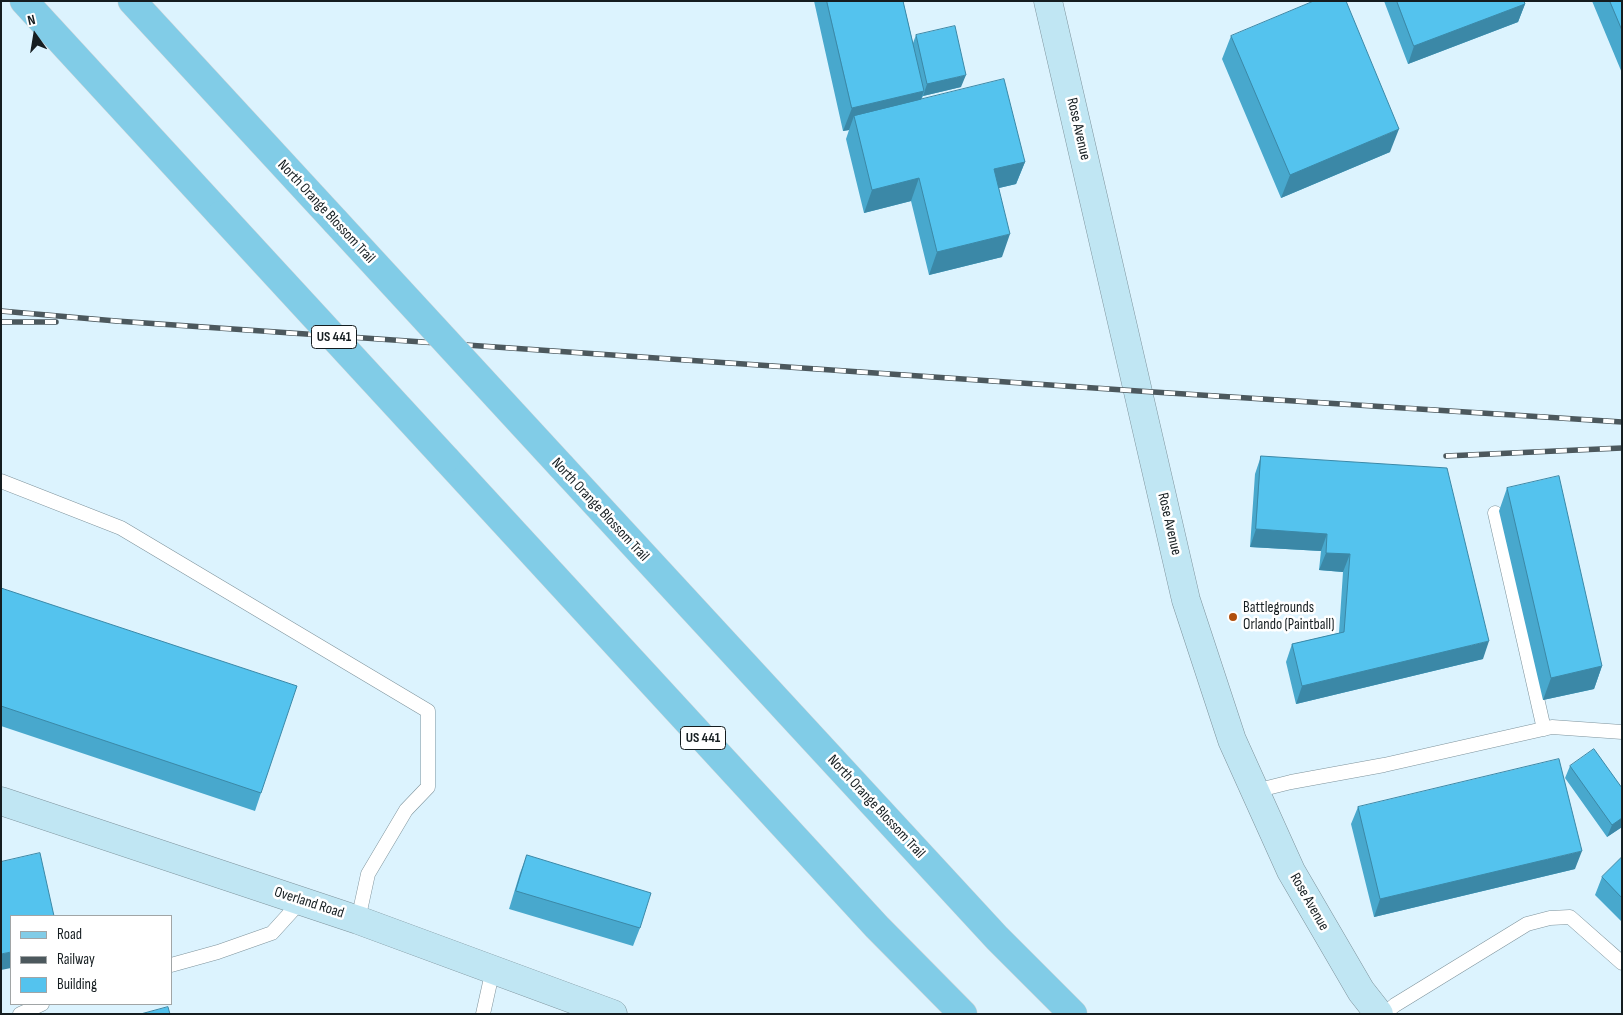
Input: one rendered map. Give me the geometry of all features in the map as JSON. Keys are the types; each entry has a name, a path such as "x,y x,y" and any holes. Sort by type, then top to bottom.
{"main road":[{"name":"US 441","path":"24,1 877,927 963,1014"},
{"name":"North Orange Blossom Trail","path":"132,1 997,938 1071,1013"}],"street":[{"name":"Rose Avenue","path":"1048,1 1186,600 1232,740 1291,871 1361,992 1379,1014"},
{"name":"Overland Road","path":"1,801 358,920 613,1014"}],"lane":[{"path":"1,481 121,528 428,711 428,787 406,810 368,874 358,920"},
{"path":"1494,513 1544,728"},
{"path":"1255,792 1291,782 1384,765 1544,728 1622,732"},
{"path":"172,965 218,952 272,933 301,901"},
{"path":"1384,1014 1395,1005 1526,924 1550,918 1570,917 1622,963"},
{"path":"483,1014 493,969"},
{"path":"20,1014 40,1005"}],"building":[{"path":"827,1 903,1 924,91 852,108"},
{"path":"1314,1 1346,1 1399,129 1290,175 1231,36"},
{"path":"1397,1 1524,1 1525,4 1414,46"},
{"path":"1610,1 1622,1 1622,30"},
{"path":"955,26 966,75 927,84 916,35"},
{"path":"1004,79 1025,162 994,169 1010,234 937,252 919,178 872,190 854,116"},
{"path":"1261,456 1447,468 1489,641 1302,686 1292,644 1344,632 1350,554 1326,553 1327,534 1256,529"},
{"path":"1559,476 1602,666 1551,678 1507,488"},
{"path":"1,588 297,686 261,793 1,706"},
{"path":"1594,749 1622,788 1622,818 1612,825 1570,766"},
{"path":"1559,759 1582,851 1380,899 1358,807"},
{"path":"40,853 54,915 10,915 10,952 1,954 1,862"},
{"path":"527,855 651,893 640,928 516,891"},
{"path":"1622,857 1622,898 1602,877"},
{"path":"168,1007 170,1014 141,1014"}],"railway":[{"path":"1,311 116,321 1138,391 1622,422"},
{"path":"1,322 56,322"},
{"path":"1446,456 1622,448"}],"place":[{"name":"Battlegrounds Orlando (Paintball)","path":"1233,617"}]}
